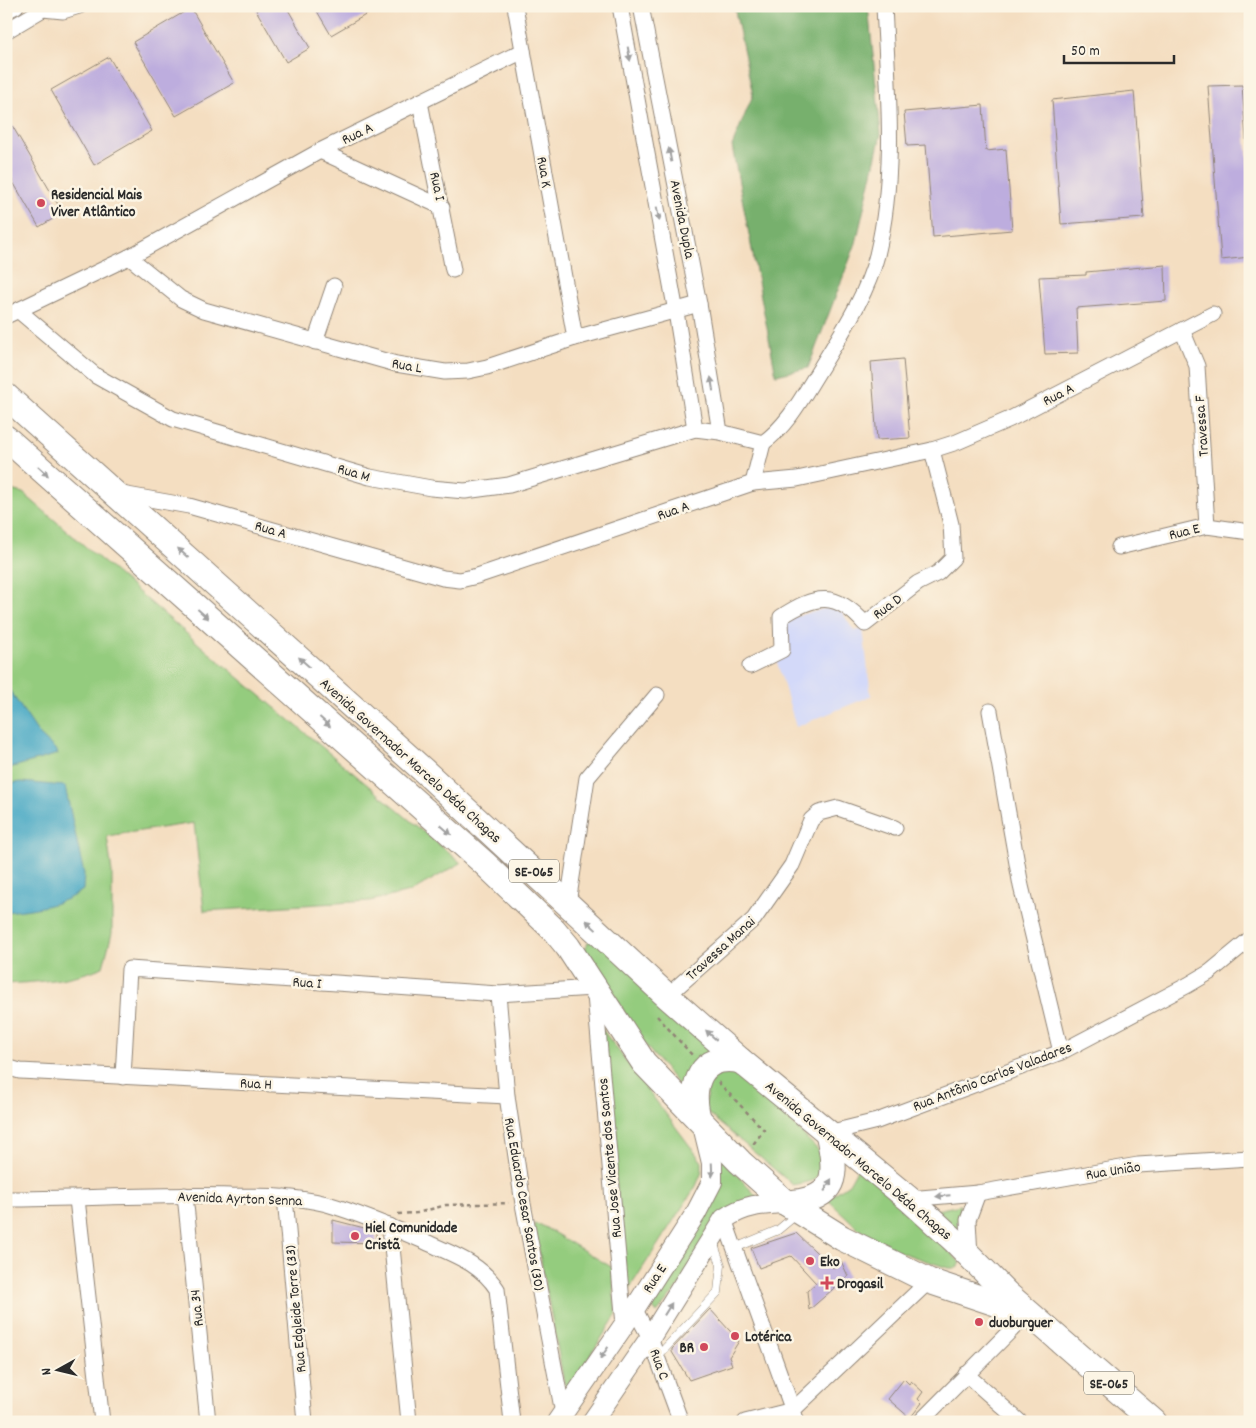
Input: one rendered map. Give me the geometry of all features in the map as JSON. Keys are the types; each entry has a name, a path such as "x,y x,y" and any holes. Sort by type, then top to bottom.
{"main road":[{"name":"Avenida Governador Marcelo Déda Chagas","path":"6,396 116,493 568,903 667,996 741,1061 909,1199 970,1256 1007,1294 1064,1343"},
{"name":"Avenida Governador Marcelo Déda Chagas","path":"6,438 484,863 561,938 644,1063 668,1091 700,1120 740,1162 793,1207 842,1238 929,1281 998,1304 1064,1343"},
{"path":"700,1120 694,1101 694,1092 697,1080 704,1069 719,1060 741,1061"},
{"path":"793,1207 824,1193 830,1182 835,1163 828,1133"},
{"path":"885,1258 968,1278 971,1272 970,1256"},
{"name":"SE-065","path":"1064,1343 1154,1422"}],"street":[{"path":"6,11 16,6"},
{"path":"6,31 43,9 63,11 79,6"},
{"name":"Rua K","path":"515,6 575,338"},
{"name":"Avenida Dupla","path":"620,6 676,312 695,429"},
{"name":"Avenida Dupla","path":"641,6 699,304 720,432"},
{"path":"753,483 763,443 783,426 832,348 866,286 877,255 890,172 891,130 884,6"},
{"name":"Rua A","path":"13,314 129,257 320,151 523,51"},
{"name":"Rua I","path":"420,102 453,270"},
{"path":"320,151 442,207"},
{"name":"Rua L","path":"129,257 194,306 396,364 445,372 468,371 487,367 575,338 676,312 699,304"},
{"path":"315,342 334,286"},
{"name":"Rua M","path":"13,314 96,376 170,418 370,477 431,488 465,491 492,489 695,429 720,432 763,443"},
{"name":"Rua A","path":"116,493 188,506 443,578 460,580 477,576 753,483 797,479 932,450 1010,419 1213,314"},
{"name":"Travessa F","path":"1182,330 1197,366 1207,526"},
{"name":"Rua D","path":"750,666 782,650 782,617 802,603 833,600 850,607 864,624 918,583 938,573 953,558 951,524 932,450"},
{"name":"Rua E","path":"1119,547 1207,526 1250,532"},
{"path":"568,903 587,778 657,695"},
{"path":"990,711 1017,868 1061,1052"},
{"name":"Travessa Manai","path":"667,996 754,918 792,865 811,820 819,813 838,808 896,828"},
{"name":"Rua Antônio Carlos Valadares","path":"828,1133 877,1120 1061,1052 1210,972 1250,939"},
{"name":"Rua I","path":"123,1077 129,970 498,994 594,990"},
{"name":"Rua Jose Vicente dos Santos","path":"594,990 629,1316"},
{"name":"Rua Eduardo Cesar Santos (30)","path":"498,994 507,1096 523,1204 560,1417"},
{"name":"Rua H","path":"6,1067 20,1071 123,1077 507,1096"},
{"name":"Rua E","path":"560,1417 696,1213 712,1182 712,1163 700,1120"},
{"name":"Rua União","path":"909,1199 978,1193 1138,1166 1250,1158"},
{"path":"970,1256 968,1220 978,1193"},
{"name":"Avenida Ayrton Senna","path":"6,1199 77,1199 185,1195 285,1197 326,1204 390,1226 469,1262 488,1274 497,1289 512,1422"},
{"name":"Rua 34","path":"185,1195 208,1422"},
{"name":"Rua Edgleide Torre (33)","path":"285,1197 305,1422"},
{"path":"77,1199 102,1422"},
{"path":"793,1207 752,1205 738,1209 724,1218 795,1416"},
{"name":"Rua E","path":"592,1422 650,1338 724,1218"},
{"path":"390,1226 409,1422"},
{"path":"745,1422 795,1416 929,1281"},
{"name":"Rua C","path":"629,1316 650,1338 681,1422"},
{"path":"920,1422 1022,1318"},
{"path":"966,1374 1020,1422"}],"lane":[{"path":"735,1248 778,1230 793,1207"},
{"path":"657,1357 718,1292 721,1265 712,1238"}],"path":[{"path":"369,1219 418,1213 446,1205 488,1202 523,1204"}],"shaded area":[{"path":"826,608 833,608 842,612 854,631 863,629 871,696 796,727 777,662 790,651 785,638 784,625 790,618"}],"green space":[{"path":"734,6 868,6 881,134 856,243 808,368 776,375 732,146 753,95"},
{"path":"6,489 23,493 207,651 461,863 410,892 369,901 204,911 194,823 107,836 112,873 112,933 103,967 68,978 6,984"},
{"path":"592,935 718,1052 689,1098 637,1035 607,981 583,953"},
{"path":"602,1029 702,1162 702,1172 696,1186 627,1292"},
{"path":"712,1068 733,1068 780,1111 821,1153 821,1172 812,1181 793,1185 704,1110"},
{"path":"710,1145 759,1199 749,1200 657,1313 647,1300 714,1192"},
{"path":"859,1166 961,1263 957,1268 948,1268 894,1250 860,1230 827,1199 849,1184"},
{"path":"960,1205 960,1235 937,1210"},
{"path":"534,1224 541,1225 613,1268 617,1314 566,1393"}],"water":[{"path":"6,685 39,734 58,754 6,769"},
{"path":"21,782 65,786 84,874 83,890 56,903 37,908 6,912 6,784"}],"building":[{"path":"264,6 286,6 310,48 286,62 256,10"},
{"path":"314,6 381,6 331,35"},
{"path":"191,8 234,83 176,116 133,42"},
{"path":"109,57 152,131 94,165 51,90"},
{"path":"1242,85 1250,192 1250,257 1221,260 1208,86"},
{"path":"1134,91 1144,218 1061,224 1052,100"},
{"path":"983,105 986,151 1006,149 1012,230 933,237 926,145 907,146 904,112"},
{"path":"6,115 63,213 39,227 9,175 12,173 6,163"},
{"path":"1165,265 1166,301 1076,308 1078,353 1045,354 1039,277 1086,275 1086,272"},
{"path":"903,359 910,438 877,440 871,362"},
{"name":"Hiel Comunidade Cristã","path":"333,1220 376,1231 376,1243 333,1242"},
{"name":"Eko","path":"796,1233 833,1268 841,1261 848,1276 809,1310 807,1291 816,1283 791,1256 759,1268 751,1248"},
{"name":"BR","path":"710,1309 739,1341 729,1357 732,1365 689,1380 672,1349"},
{"path":"904,1379 909,1384 911,1381 923,1392 918,1399 922,1403 910,1418 888,1399"}],"place":[{"name":"Residencial Mais Viver Atlântico","path":"41,203"},
{"name":"Hiel Comunidade Cristã","path":"355,1236"},
{"name":"Eko","path":"810,1261"},
{"name":"Drogasil","path":"827,1283"},
{"name":"duoburguer","path":"979,1322"},
{"name":"Lotérica","path":"735,1336"},
{"name":"BR","path":"704,1347"}]}
